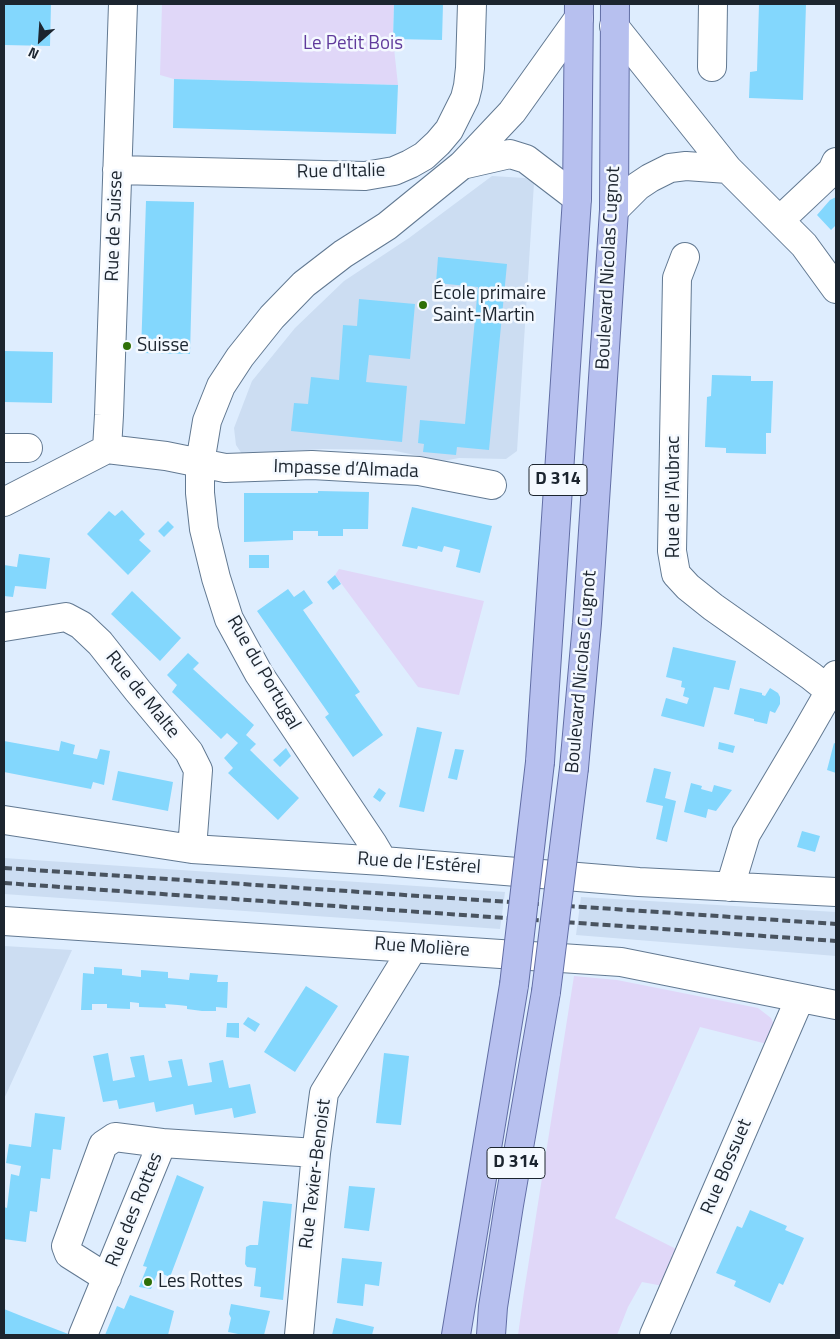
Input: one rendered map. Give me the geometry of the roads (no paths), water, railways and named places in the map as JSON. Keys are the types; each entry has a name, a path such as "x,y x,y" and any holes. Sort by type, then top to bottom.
{"main road":[{"name":"Boulevard Nicolas Cugnot","path":"456,1335 514,985 540,762 577,198 579,11"},
{"name":"Boulevard Nicolas Cugnot","path":"491,1335 493,1307 509,1205 546,992 574,768 587,623 614,210 614,15"}],"street":[{"name":"Rue de Suisse","path":"107,449 110,415 123,4"},
{"name":"Rue d'Italie","path":"118,170 365,176 394,171 410,164 424,156 449,130 465,98 470,68 472,4"},
{"path":"712,67 713,4"},
{"name":"Rue du Portugal","path":"383,861 258,674 228,619 204,529 200,493 200,463 207,421 221,386 240,357 272,317 304,284 343,254 387,226 462,166 512,112 579,11"},
{"path":"614,15 728,169 804,245 836,289"},
{"path":"462,166 510,154 526,158 577,198"},
{"path":"614,210 638,186 670,168 686,166 728,169"},
{"path":"780,220 835,169"},
{"name":"Rue de l'Aubrac","path":"686,257 677,278 672,551 676,574 688,587 713,607 811,676 834,688"},
{"path":"4,502 107,449"},
{"name":"Impasse d’Almada","path":"107,449 166,456 225,468 312,466 419,471 492,485"},
{"name":"Rue de Malte","path":"4,627 66,617 81,625 100,643 189,752 198,770 192,849"},
{"path":"730,887 746,834 834,688"},
{"name":"Rue de l'Estérel","path":"4,820 192,849 383,861 639,882 836,892"},
{"name":"Rue Molière","path":"4,921 621,962 836,1005"},
{"name":"Rue Texier-Benoist","path":"298,1335 316,1153 324,1094 413,948"},
{"name":"Rue Bossuet","path":"654,1335 800,998"},
{"path":"107,1278 69,1254 66,1246 103,1145 115,1137 162,1143"},
{"name":"Rue des Rottes","path":"83,1335 162,1143 316,1153"}],"railway":[{"path":"4,868 836,924"},
{"path":"4,883 836,941"}],"place":[{"name":"École primaire Saint-Martin","path":"423,305"},
{"name":"Suisse","path":"127,346"},
{"name":"Les Rottes","path":"148,1282"}],"park label":[{"name":"Le Petit Bois","path":"353,44"}]}
